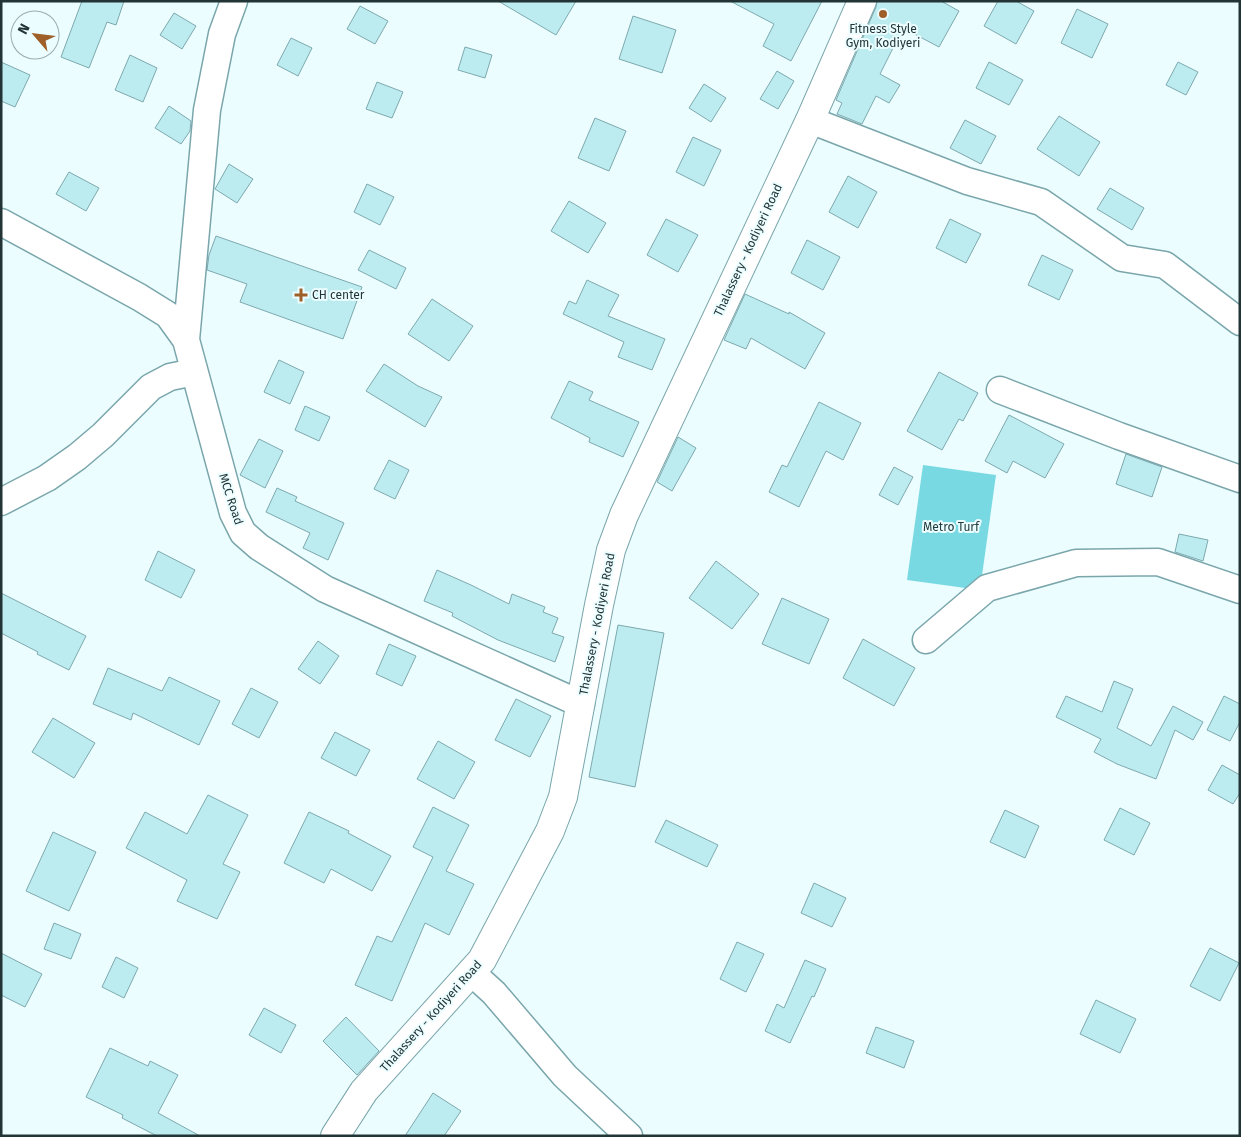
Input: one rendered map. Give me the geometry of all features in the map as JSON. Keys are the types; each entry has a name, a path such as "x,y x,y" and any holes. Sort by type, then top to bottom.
{"main road":[{"name":"Thalassery - Kodiyeri Road","path":"334,1136 364,1091 482,960 550,831 563,797 582,704 599,605 611,550 624,515 810,120 862,1"}],"street":[{"path":"186,340 206,110 229,3"},
{"path":"810,120 966,181 1041,202 1122,258 1165,265 1240,322"},
{"name":"MCC Road","path":"1,222 139,297 168,315 186,340 233,513 243,533 258,547 325,589 582,704"},
{"path":"1,502 47,478 77,457 103,435 151,387 170,377 194,372"},
{"path":"1000,390 1240,479"},
{"path":"926,640 987,588 1076,563 1158,562 1240,590"},
{"path":"471,972 494,993 565,1076 629,1136"}],"green space":[{"name":"Metro Turf","path":"923,465 996,475 980,590 907,580"}],"building":[{"path":"82,1 124,1 116,25 107,22 89,68 61,57"},
{"path":"498,1 576,1 556,35"},
{"path":"730,1 822,1 791,61 763,46 774,24"},
{"path":"877,1 941,1 959,11 939,47 903,28 880,74 900,85 889,103 876,96 862,124 837,114 842,103 836,100"},
{"path":"998,1 1016,1 1034,11 1016,44 984,26"},
{"path":"360,6 388,21 375,44 347,29"},
{"path":"1077,9 1108,24 1092,58 1061,43"},
{"path":"174,13 196,26 182,49 160,35"},
{"path":"633,16 676,30 662,73 619,59"},
{"path":"291,38 312,48 298,76 277,65"},
{"path":"465,47 492,55 485,78 458,70"},
{"path":"130,55 157,68 143,102 115,90"},
{"path":"1,62 30,75 15,107 1,101"},
{"path":"989,62 1023,80 1009,105 976,88"},
{"path":"1178,62 1198,72 1186,95 1166,85"},
{"path":"777,71 794,81 778,109 760,99"},
{"path":"377,82 403,92 392,118 366,109"},
{"path":"704,84 726,98 711,122 689,108"},
{"path":"169,106 191,121 190,131 181,144 155,128"},
{"path":"1059,116 1100,142 1079,176 1037,149"},
{"path":"595,118 626,131 609,171 578,158"},
{"path":"965,120 996,136 981,164 950,148"},
{"path":"693,137 721,150 704,186 676,172"},
{"path":"229,164 253,179 237,203 215,189"},
{"path":"69,172 99,188 86,211 56,194"},
{"path":"848,176 877,192 858,228 829,212"},
{"path":"367,184 394,197 380,225 354,212"},
{"path":"1110,188 1144,208 1132,230 1097,209"},
{"path":"569,201 606,223 588,253 551,231"},
{"path":"666,219 698,235 678,272 647,255"},
{"path":"950,219 981,234 966,263 936,248"},
{"name":"CH center","path":"216,236 362,287 343,339 240,302 247,284 207,270 209,255"},
{"path":"807,240 840,257 823,290 791,273"},
{"path":"369,250 406,268 396,289 358,270"},
{"path":"1042,255 1073,270 1059,300 1028,285"},
{"path":"587,280 619,295 608,316 665,339 652,370 618,357 624,342 563,314 569,301 576,304"},
{"path":"745,294 789,314 789,312 825,333 805,369 751,338 746,349 724,340"},
{"path":"432,299 473,326 449,361 408,334"},
{"path":"279,360 304,372 290,404 264,392"},
{"path":"384,364 418,386 442,397 425,427 366,391"},
{"path":"939,372 978,393 963,421 959,419 942,450 907,431"},
{"path":"569,381 593,392 589,400 639,422 623,457 589,442 590,438 551,418"},
{"path":"819,402 861,423 843,460 826,451 799,507 769,492 782,465 787,467"},
{"path":"305,406 330,417 319,441 295,430"},
{"path":"1009,415 1064,444 1045,478 1013,461 1007,473 985,461"},
{"path":"678,437 696,448 672,491 657,482"},
{"path":"259,439 283,451 265,488 240,475"},
{"path":"1126,454 1162,467 1152,497 1116,484"},
{"path":"389,460 409,470 395,499 374,489"},
{"path":"894,467 913,477 898,505 879,495"},
{"path":"277,488 297,497 295,501 344,523 328,560 303,548 310,533 266,512"},
{"path":"1179,534 1208,540 1203,561 1175,552"},
{"path":"158,551 195,570 181,598 145,580"},
{"path":"716,561 759,594 732,629 689,598"},
{"path":"437,570 509,604 512,594 545,607 543,612 558,618 552,633 564,637 555,662 498,640 452,616 453,613 424,601"},
{"path":"1,593 86,636 69,670 1,633"},
{"path":"782,598 829,619 809,664 762,644"},
{"path":"618,625 664,633 635,787 589,777"},
{"path":"863,639 915,668 894,706 843,678"},
{"path":"318,641 339,656 320,684 298,669"},
{"path":"389,644 416,656 402,686 376,674"},
{"path":"108,668 162,691 169,677 220,701 199,745 133,713 131,720 93,704"},
{"path":"1114,681 1133,689 1117,728 1151,746 1173,706 1203,722 1193,740 1175,730 1156,779 1117,764 1094,752 1101,739 1056,717 1066,696 1102,712"},
{"path":"251,688 278,702 259,738 232,724"},
{"path":"1224,696 1240,704 1240,722 1230,741 1207,730"},
{"path":"516,699 551,716 530,757 495,740"},
{"path":"53,718 95,743 74,778 32,752"},
{"path":"335,732 370,750 356,776 321,758"},
{"path":"438,741 475,762 454,799 417,779"},
{"path":"1222,765 1240,775 1240,793 1233,804 1208,790"},
{"path":"208,795 248,815 223,864 240,872 217,919 177,901 187,880 126,848 145,812 187,834"},
{"path":"433,807 469,825 446,871 474,884 449,935 425,923 392,1001 355,985 377,936 392,942 433,857 413,847"},
{"path":"1120,808 1150,823 1134,855 1104,840"},
{"path":"1005,810 1039,826 1025,858 990,842"},
{"path":"309,812 349,831 348,833 391,856 372,891 331,869 324,883 284,863"},
{"path":"666,820 718,845 707,867 655,842"},
{"path":"53,832 96,852 69,911 26,891"},
{"path":"814,883 846,898 832,927 801,913"},
{"path":"54,923 81,934 71,959 44,949"},
{"path":"737,942 764,954 746,992 720,979"},
{"path":"1210,948 1239,963 1220,1001 1190,986"},
{"path":"1,953 42,974 25,1007 1,995"},
{"path":"116,957 138,968 124,998 102,987"},
{"path":"805,960 826,969 790,1043 765,1031 777,1004 784,1008"},
{"path":"1096,1000 1136,1019 1120,1053 1080,1034"},
{"path":"264,1008 296,1025 281,1053 249,1035"},
{"path":"346,1017 379,1051 357,1075 323,1041"},
{"path":"876,1027 914,1041 904,1068 866,1053"},
{"path":"110,1048 148,1066 150,1061 178,1075 158,1113 200,1136 157,1136 122,1118 123,1115 86,1097"},
{"path":"433,1093 461,1111 444,1136 405,1136"}],"place":[{"name":"Fitness Style Gym, Kodiyeri","path":"883,14"},
{"name":"CH center","path":"301,295"}]}
